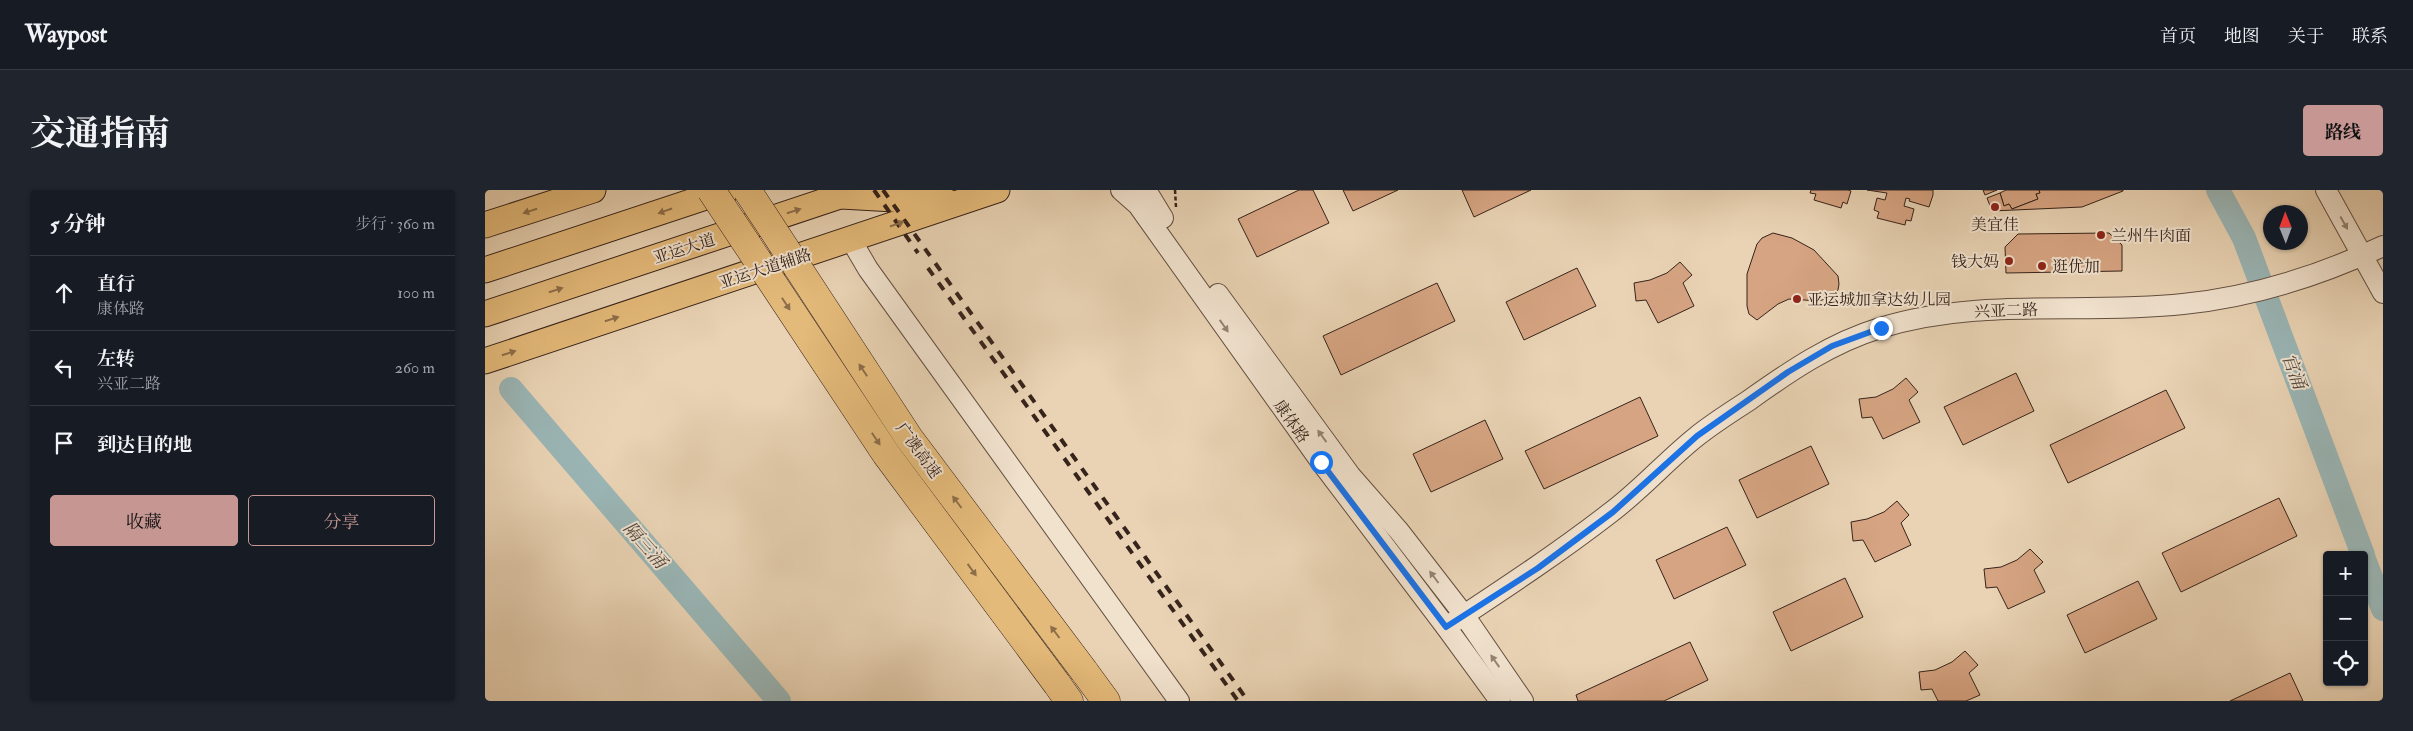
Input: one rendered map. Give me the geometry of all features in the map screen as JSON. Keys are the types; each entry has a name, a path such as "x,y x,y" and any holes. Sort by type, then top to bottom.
{"highway":[{"name":"广澳高速","path":"711,190 886,454 1063,693"},
{"name":"广澳高速","path":"747,190 909,438 1106,701"}],"main road":[{"path":"485,226 593,190"},
{"path":"485,270 727,190"},
{"name":"亚运大道辅路","path":"485,361 997,190"},
{"path":"850,193 959,203"},
{"name":"亚运大道","path":"485,314 850,193"}],"street":[{"name":"康体路","path":"1121,190 1139,205 1321,462 1500,701"},
{"name":"康体路","path":"1146,190 1150,200 1350,475 1399,531 1463,615 1523,701"},
{"path":"2326,190 2383,293"},
{"path":"851,240 868,269 1179,701"},
{"name":"兴亚二路","path":"1446,627 1538,568 1613,512 1697,436 1788,372 1832,346 1856,336 1915,318 1956,312 1996,308 2096,308 2181,305 2232,298 2314,276 2383,246"}],"path":[{"path":"1175,190 1176,208"}],"building":[{"path":"1299,190 1313,190 1329,223 1257,257 1238,219"},
{"path":"1343,190 1398,190 1353,211"},
{"path":"1462,190 1531,190 1474,217"},
{"path":"1811,190 1851,191 1847,204 1843,202 1841,208 1814,200 1816,194 1810,193"},
{"path":"1867,190 1933,190 1933,195 1929,207 1909,201 1910,199 1906,198 1904,206 1914,209 1911,221 1906,220 1905,225 1877,218 1879,212 1874,210 1877,198 1885,200 1887,193"},
{"path":"1983,190 1997,190 1985,195"},
{"path":"2006,190 2039,190 2040,193 2036,194 2038,199 2012,209 2009,204 2004,206 2000,193"},
{"path":"2039,190 2123,191 2082,207 1992,211 1987,198 2000,193 2004,206 2009,204 2012,209 2038,199 2036,194 2040,193"},
{"path":"1773,233 1792,238 1814,250 1838,276 1838,290 1831,297 1819,301 1789,299 1778,304 1757,320 1749,314 1747,306 1747,274 1757,244 1762,238"},
{"path":"2109,233 2122,245 2122,271 2006,273 2005,247 2018,234"},
{"path":"1680,262 1692,275 1683,283 1694,306 1658,323 1646,300 1636,301 1634,283 1650,280 1667,273"},
{"path":"1577,268 1596,306 1524,340 1506,302"},
{"path":"1437,283 1455,321 1341,375 1323,336"},
{"path":"2016,373 2034,411 1963,445 1944,407"},
{"path":"1906,378 1918,392 1909,400 1920,422 1883,439 1872,417 1862,418 1859,399 1876,397 1893,389"},
{"path":"2166,390 2185,428 2068,483 2050,445"},
{"path":"1640,397 1658,436 1544,489 1525,451"},
{"path":"1485,420 1503,459 1431,492 1413,454"},
{"path":"1811,446 1829,484 1757,518 1739,480"},
{"path":"2279,498 2297,536 2181,592 2162,553"},
{"path":"1897,501 1909,515 1901,523 1911,545 1875,562 1863,540 1853,541 1851,522 1867,519 1884,512"},
{"path":"1727,527 1746,565 1674,599 1656,560"},
{"path":"2030,549 2043,562 2034,570 2045,592 2008,609 1997,587 1986,588 1984,569 2001,567 2017,560"},
{"path":"1845,578 1863,617 1791,651 1773,612"},
{"path":"2138,581 2157,619 2085,653 2067,615"},
{"path":"1690,642 1708,680 1664,701 1578,701 1576,695"},
{"path":"1965,651 1978,665 1969,673 1980,695 1966,701 1938,701 1932,689 1921,690 1919,672 1935,670 1952,662"},
{"path":"2290,673 2303,701 2230,701"}],"waterway":[{"name":"官涌","path":"2218,190 2244,238 2361,551"},
{"name":"隔三涌","path":"511,389 779,701"},
{"name":"官涌","path":"2368,570 2383,609"}],"railway":[{"path":"874,190 918,253"},
{"path":"883,190 1248,701"},
{"path":"928,268 1238,701"}],"place":[{"name":"美宜佳","path":"1995,207"},
{"name":"兰州牛肉面","path":"2101,235"},
{"name":"钱大妈","path":"2009,261"},
{"name":"逛优加","path":"2042,266"},
{"name":"亚运城加拿达幼儿园","path":"1797,299"}],"route":[{"path":"1321,462 1446,627 1538,568 1613,512 1697,436 1788,372 1832,346 1881,328"}]}
